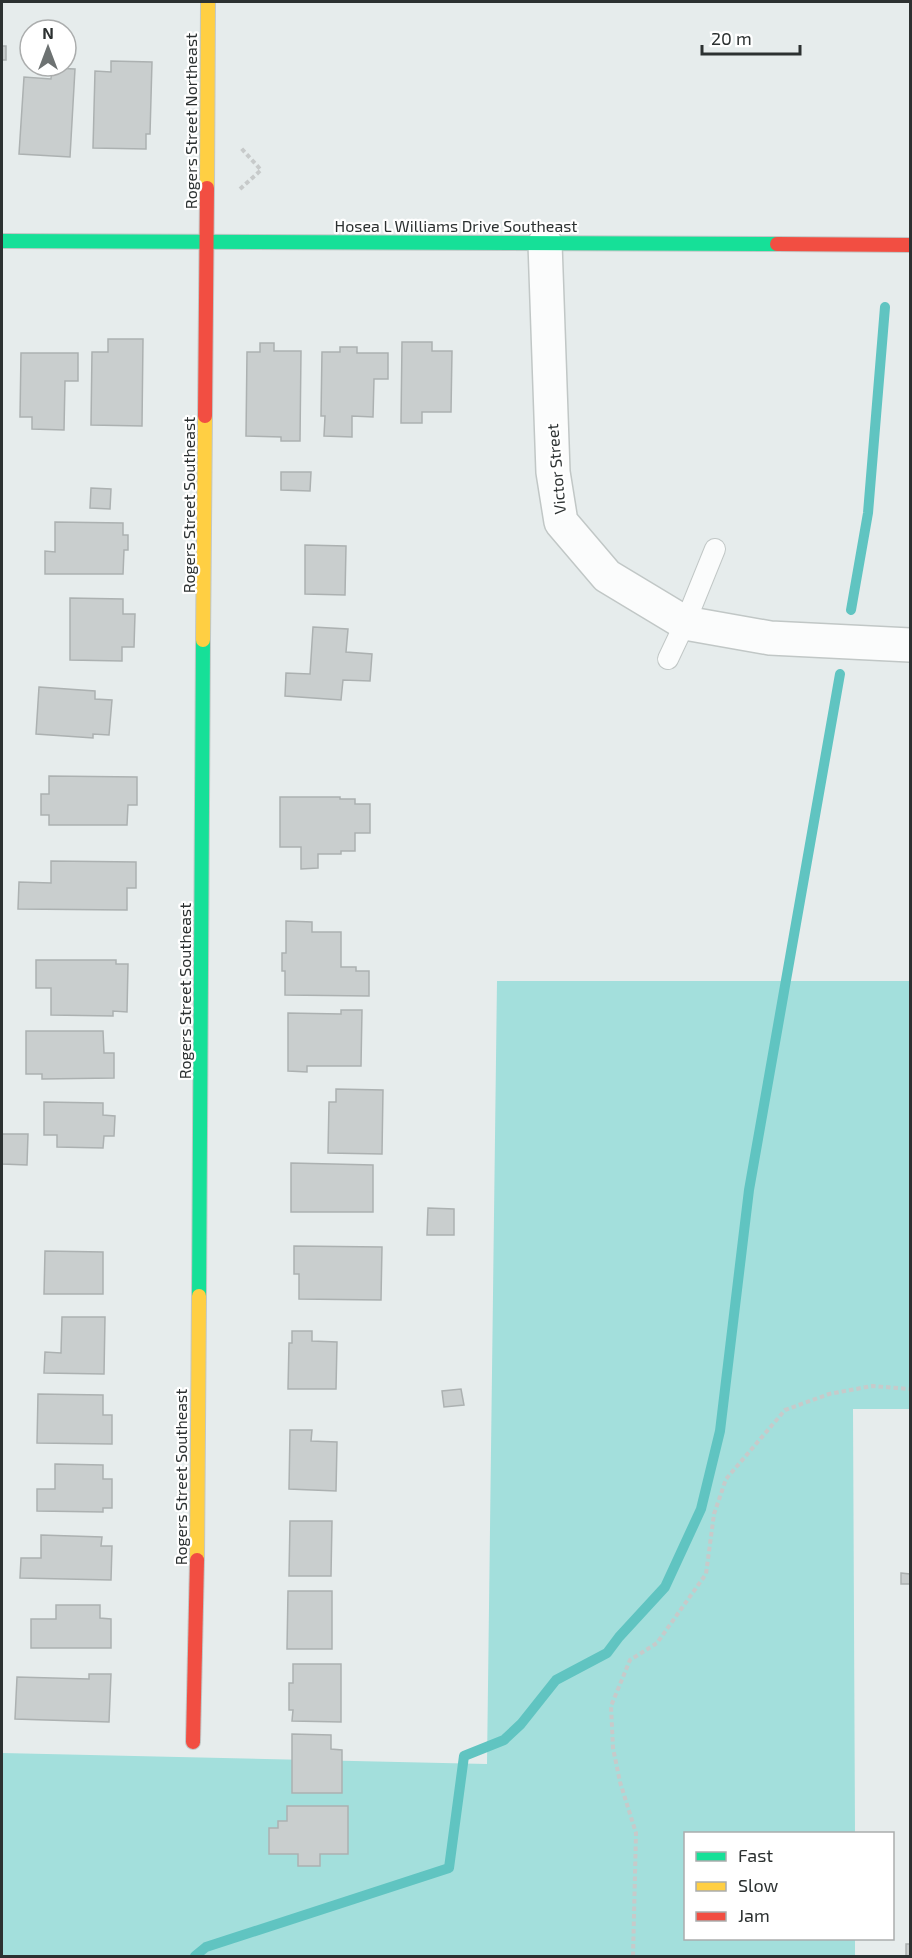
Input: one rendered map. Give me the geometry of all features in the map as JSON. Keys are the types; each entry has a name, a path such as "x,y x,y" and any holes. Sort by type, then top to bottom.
{"street":[{"name":"Rogers Street Northeast","path":"207,241 208,2"},
{"name":"Hosea L Williams Drive Southeast","path":"2,241 910,244"},
{"name":"Rogers Street Southeast","path":"194,1742 207,241"},
{"name":"Victor Street","path":"545,243 553,472 561,522 607,576 685,623 770,638 910,645"}],"lane":[{"path":"668,659 715,549"}],"path":[{"path":"633,1956 636,1833 620,1782 613,1748 611,1706 630,1659 657,1643 706,1574 714,1514 726,1479 785,1410 829,1394 873,1386 910,1389"}],"shaded area":[{"path":"497,981 910,981 910,1409 853,1409 855,1832 684,1832 684,1940 855,1940 855,1956 2,1956 2,1753 487,1764"}],"building":[{"path":"2,46 6,46 6,60 2,60"},
{"path":"111,61 152,62 150,134 146,134 146,149 93,148 95,71 111,72"},
{"path":"24,78 74,78 70,157 19,154"},
{"path":"108,339 143,339 142,426 91,425 92,352 108,352"},
{"path":"402,342 432,342 432,351 452,351 451,412 422,412 422,423 401,423"},
{"path":"260,343 274,343 274,351 301,351 300,441 281,441 281,437 246,436 247,352 260,352"},
{"path":"340,347 357,347 357,353 388,353 388,379 374,379 373,417 352,416 352,437 324,436 325,416 321,416 322,352 340,352"},
{"path":"21,353 78,353 78,381 65,381 64,430 32,429 32,417 20,417"},
{"path":"281,472 311,472 310,491 281,490"},
{"path":"91,488 111,489 110,509 90,508"},
{"path":"55,522 123,523 123,535 128,535 128,550 124,550 123,574 45,574 45,551 55,552"},
{"path":"305,545 346,546 345,595 305,594"},
{"path":"70,598 123,599 123,614 135,614 134,647 122,647 122,661 70,660"},
{"path":"313,627 348,629 346,652 372,654 370,681 343,680 341,700 285,696 286,673 310,674"},
{"path":"39,687 95,691 95,699 112,700 109,735 93,734 93,738 36,734"},
{"path":"49,776 137,777 137,805 128,805 127,825 49,825 49,815 41,815 41,794 49,794"},
{"path":"280,797 340,797 340,799 355,799 355,804 370,804 370,833 355,833 355,851 341,851 341,854 318,854 318,868 301,869 301,847 280,847"},
{"path":"51,861 136,862 136,888 127,888 127,910 18,909 19,882 51,883"},
{"path":"286,921 312,922 312,932 341,932 341,967 356,967 356,971 369,971 369,996 285,995 282,953 286,953"},
{"path":"36,960 116,960 116,964 128,964 127,1012 113,1011 113,1016 51,1015 51,988 36,988"},
{"path":"341,1010 362,1010 361,1066 307,1066 307,1072 288,1071 288,1013 341,1014"},
{"path":"26,1031 103,1031 104,1053 114,1053 114,1078 42,1079 42,1074 26,1074"},
{"path":"336,1089 383,1090 382,1154 328,1153 329,1102 336,1102"},
{"path":"44,1102 103,1103 103,1115 115,1116 114,1136 104,1136 103,1148 57,1147 57,1135 44,1135"},
{"path":"2,1134 28,1134 27,1165 2,1164"},
{"path":"291,1163 373,1165 373,1212 291,1212"},
{"path":"428,1208 454,1209 454,1235 427,1235"},
{"path":"294,1246 382,1247 381,1300 299,1299 299,1274 294,1274"},
{"path":"45,1251 103,1252 103,1294 44,1294"},
{"path":"62,1317 105,1317 104,1374 44,1373 45,1352 61,1353"},
{"path":"292,1331 312,1331 312,1341 337,1342 336,1389 288,1389 289,1343 292,1343"},
{"path":"461,1389 464,1405 444,1407 442,1391"},
{"path":"38,1394 103,1395 103,1415 112,1415 112,1444 37,1443"},
{"path":"290,1430 312,1430 311,1441 337,1442 336,1491 289,1489"},
{"path":"55,1464 103,1465 103,1479 112,1479 112,1508 103,1508 103,1512 37,1511 37,1489 55,1489"},
{"path":"290,1521 332,1521 331,1576 289,1576"},
{"path":"41,1535 102,1537 101,1546 112,1546 111,1580 20,1578 21,1558 41,1558"},
{"path":"901,1573 910,1574 910,1584 901,1584"},
{"path":"288,1591 332,1591 332,1649 287,1649"},
{"path":"56,1605 100,1605 100,1618 111,1619 111,1648 31,1648 31,1619 56,1619"},
{"path":"293,1664 341,1664 341,1722 292,1721 293,1710 289,1710 289,1683 293,1683"},
{"path":"89,1674 111,1674 109,1722 15,1719 17,1677 89,1679"},
{"path":"292,1734 331,1735 331,1749 342,1750 342,1793 292,1793"},
{"path":"287,1806 348,1806 348,1854 320,1854 320,1866 298,1866 298,1854 269,1854 269,1828 278,1828 278,1821 287,1821"},
{"path":"906,1944 910,1944 910,1956 906,1956"}],"waterway":[{"path":"851,610 868,513 885,307"},
{"path":"195,1956 206,1947 449,1868 464,1756 504,1740 521,1724 556,1680 607,1653 665,1587 701,1509 720,1431 749,1190 840,674"}],"traffic: fast":[{"path":"2,241 777,244"},
{"path":"199,1296 203,640"}],"traffic: slow":[{"path":"207,188 208,2"},
{"path":"203,640 205,416"},
{"path":"197,1560 199,1296"}],"traffic: jam":[{"path":"205,416 207,188"},
{"path":"777,244 910,245"},
{"path":"193,1742 197,1560"}]}
